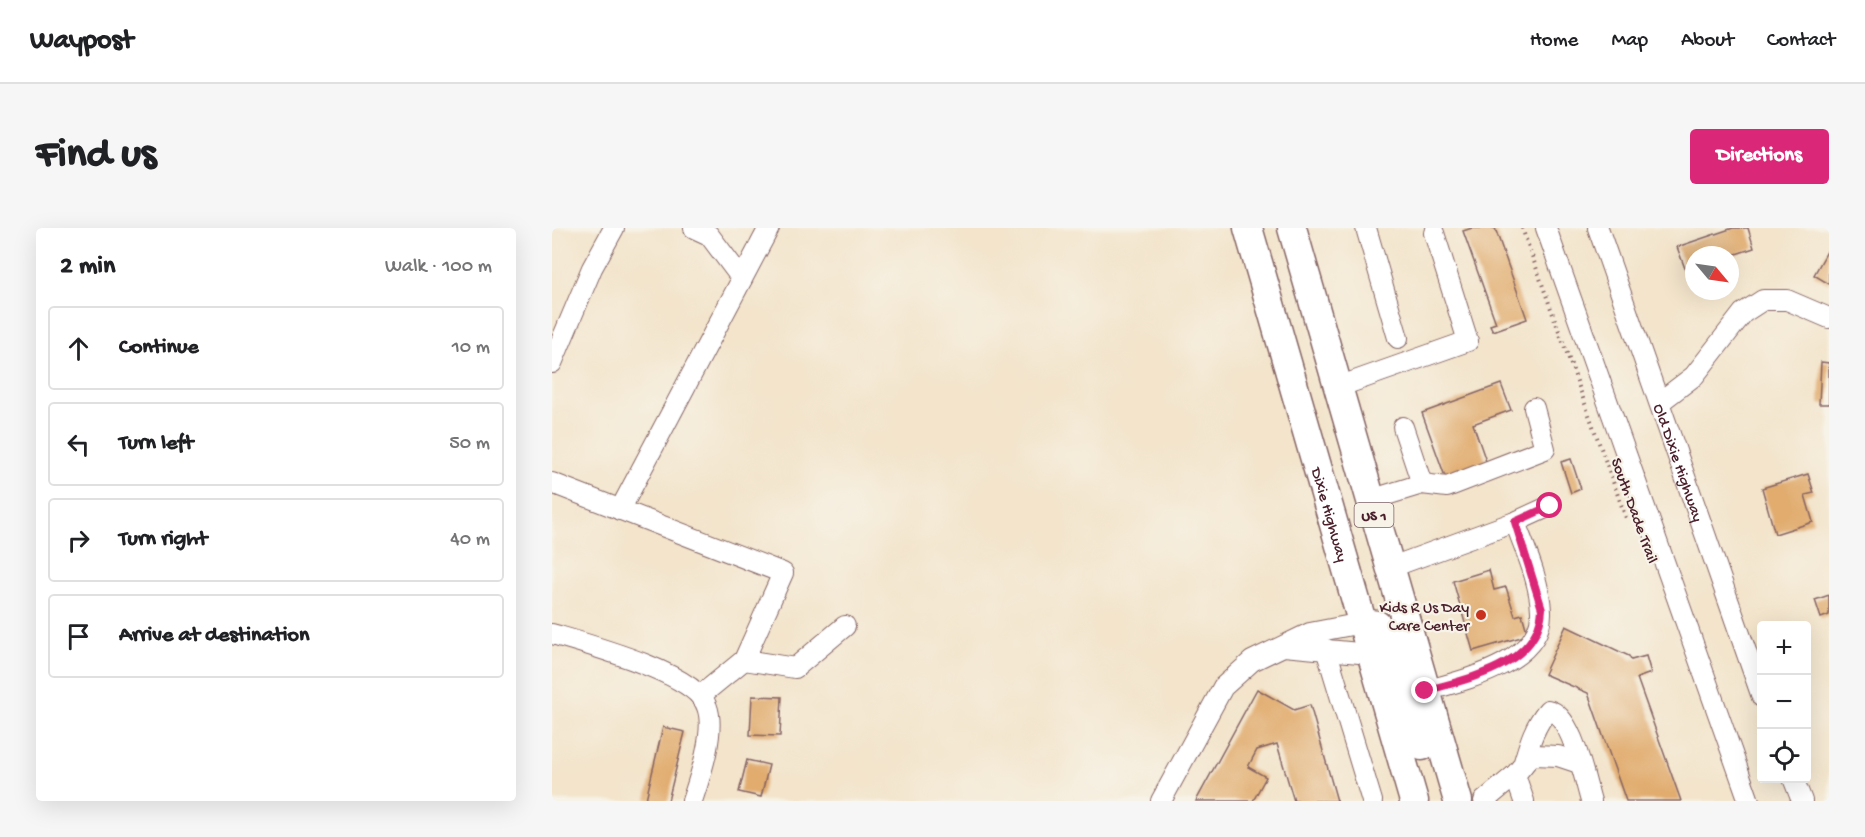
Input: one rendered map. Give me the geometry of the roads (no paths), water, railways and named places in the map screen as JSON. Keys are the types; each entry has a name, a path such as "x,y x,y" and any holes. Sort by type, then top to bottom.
{"highway":[{"name":"Dixie Highway","path":"1248,228 1414,801"},
{"name":"US 1","path":"1292,228 1458,801"},
{"path":"1278,331 1315,401 1360,543 1372,558 1389,568"},
{"path":"1362,623 1377,625 1385,633 1435,785 1443,801"}],"street":[{"path":"552,363 592,268 614,228"},
{"path":"694,228 709,235 742,279"},
{"path":"620,510 769,228"},
{"path":"1366,228 1398,339"},
{"path":"1546,228 1749,801"},
{"name":"Old Dixie Highway","path":"1598,228 1757,685"},
{"path":"1338,387 1468,341 1434,233"},
{"path":"1660,402 1694,376 1743,313 1763,300 1787,300 1829,318"},
{"path":"1370,500 1422,484 1447,486 1545,449 1534,408"},
{"path":"1403,427 1422,484"},
{"path":"552,483 783,573 744,660 704,700"},
{"path":"1389,568 1515,522 1550,506"},
{"path":"1425,691 1470,678 1517,656 1529,647 1537,635 1542,609 1515,522"},
{"path":"1161,801 1223,687 1251,661 1310,633 1362,623"},
{"path":"744,660 795,668 845,626"},
{"path":"552,634 625,657 686,682 704,700 711,727 692,801"},
{"path":"1284,646 1370,654"},
{"path":"1326,649 1372,801"},
{"path":"1524,801 1519,770 1531,737 1548,710 1555,711 1566,723 1592,801"},
{"path":"1484,801 1535,755 1558,756 1579,763"},
{"path":"1795,783 1802,801"}],"place":[{"name":"Kids R Us Day Care Center","path":"1481,615"}]}
